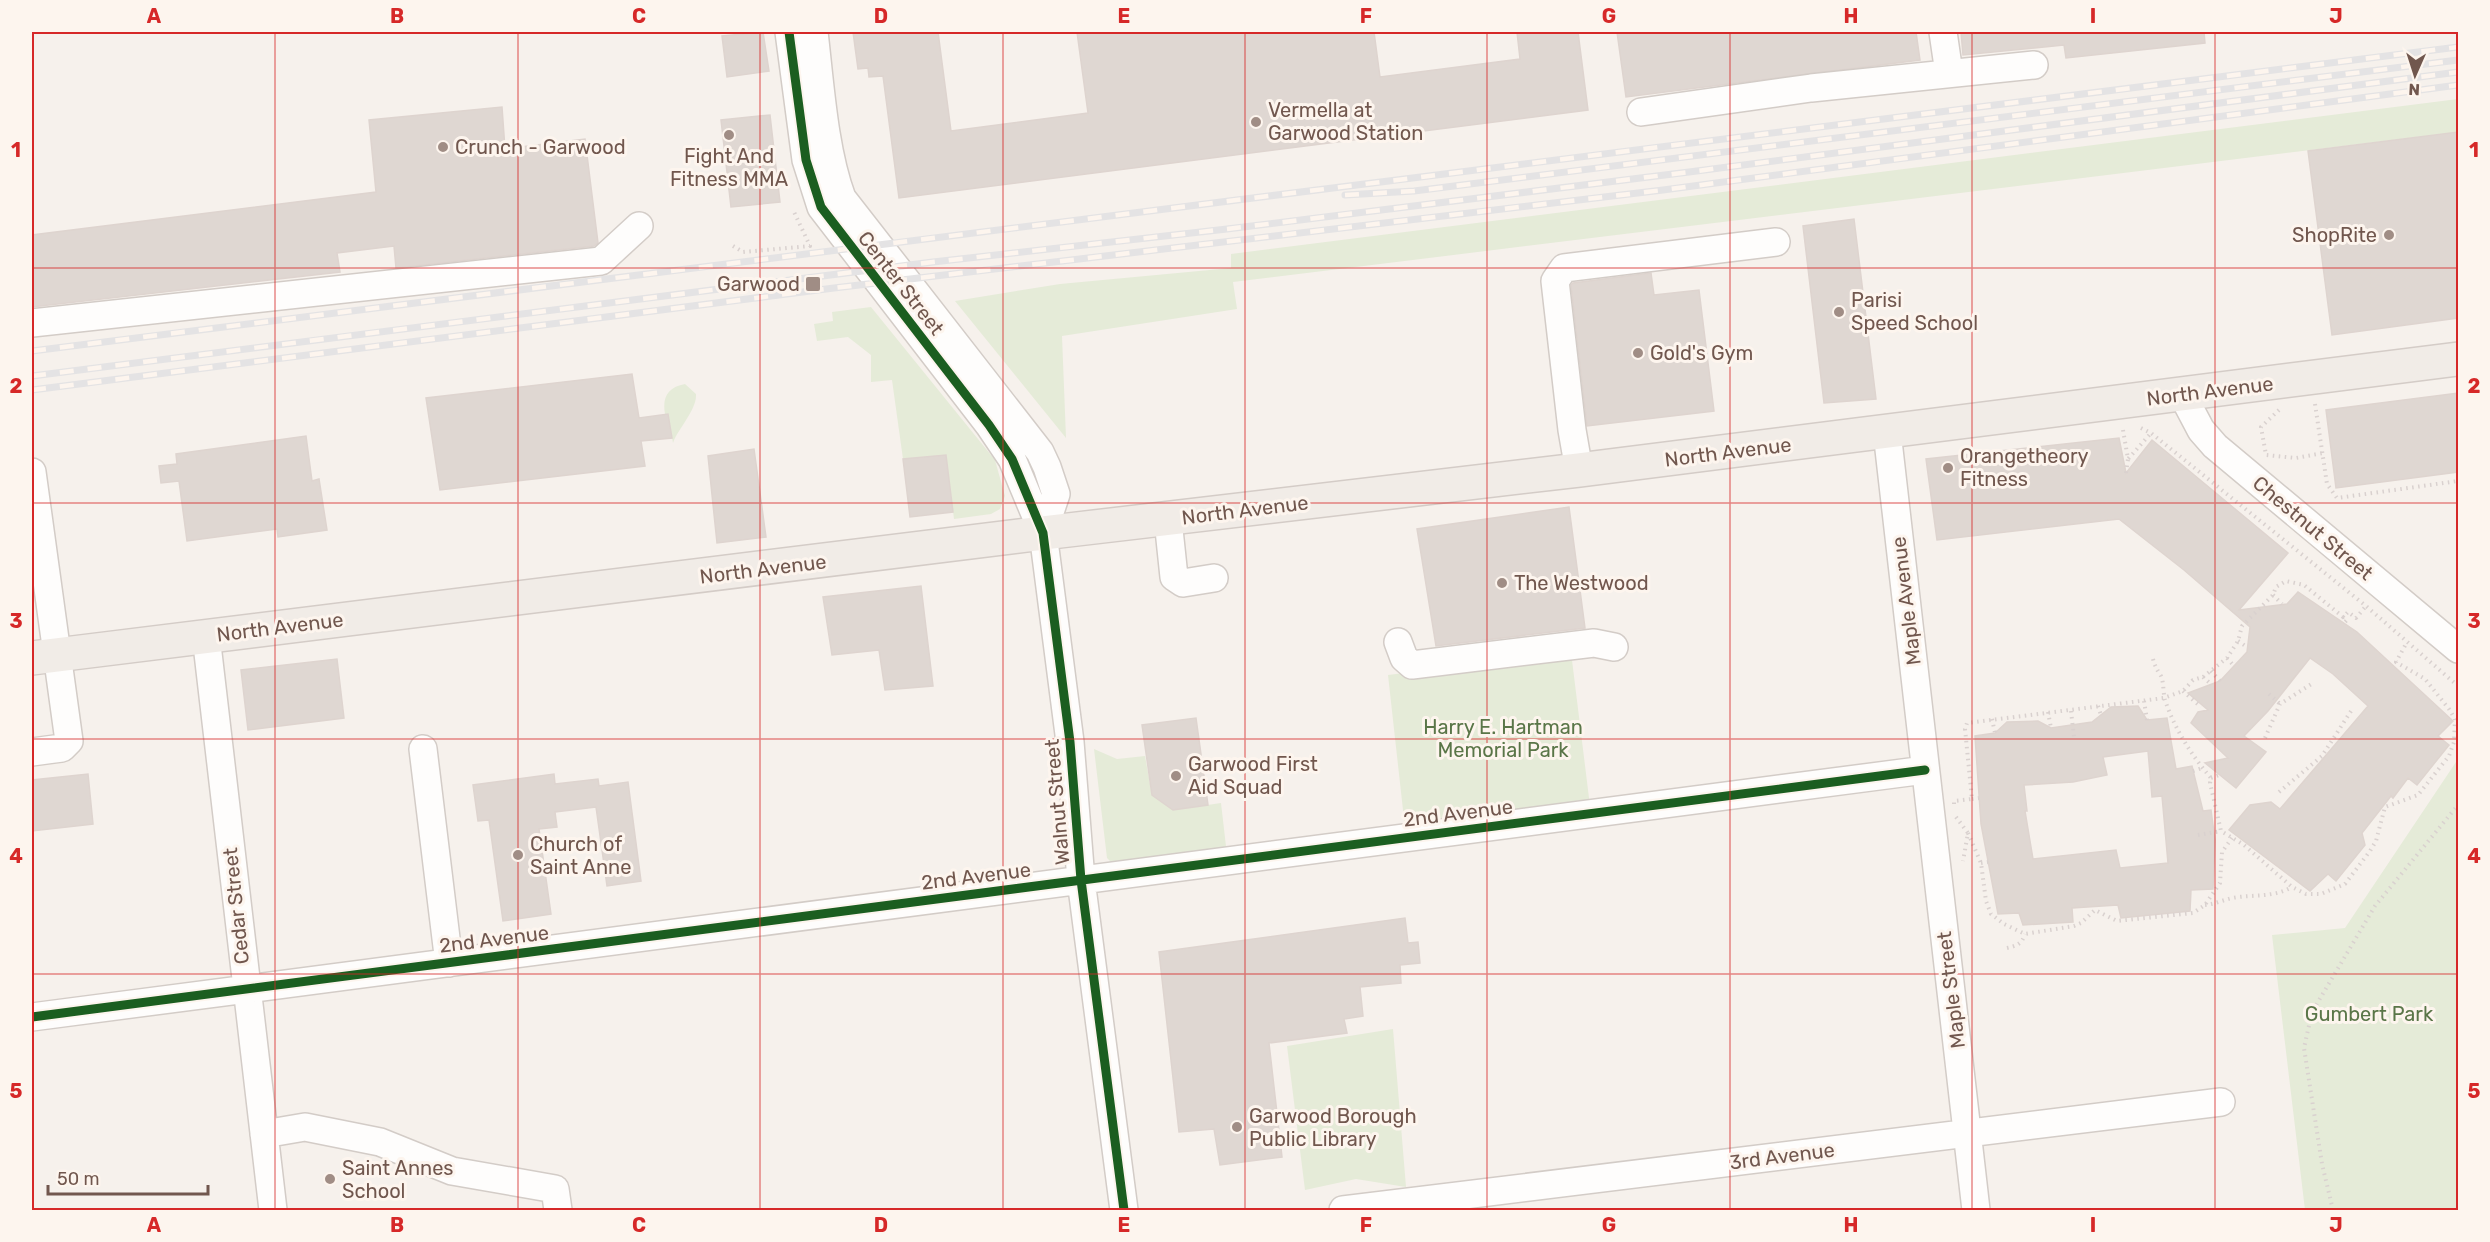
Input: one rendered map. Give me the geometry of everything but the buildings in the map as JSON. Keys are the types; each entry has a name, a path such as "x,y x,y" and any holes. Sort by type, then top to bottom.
{"main road":[{"name":"North Avenue","path":"50,667 206,636 1043,533 1579,471 2458,359"}],"street":[{"name":"Center Street","path":"789,32 806,160 821,207 988,424 1012,459 1043,533"},
{"name":"Center Street","path":"814,32 826,126 836,184 842,198 1040,452 1056,495 1043,533"},
{"path":"1943,32 1949,73"},
{"path":"1641,112 1811,88 2034,65"},
{"path":"32,323 601,261 639,226"},
{"path":"1579,471 1572,430 1555,281 1564,268 1776,242"},
{"name":"Chestnut Street","path":"2182,394 2200,430 2215,446 2458,649"},
{"name":"Maple Avenue","path":"1887,432 1925,770"},
{"path":"32,472 41,613 50,667 69,741 62,748 32,752"},
{"path":"1168,520 1174,578 1183,583 1214,579"},
{"name":"Walnut Street","path":"1043,533 1070,742 1081,880 1124,1210"},
{"name":"Cedar Street","path":"206,636 273,1210"},
{"path":"1398,642 1404,658 1412,665 1594,643 1614,647"},
{"path":"423,749 449,963"},
{"name":"2nd Avenue","path":"32,1017 1925,770"},
{"name":"Maple Street","path":"1925,770 1976,1210"},
{"name":"3rd Avenue","path":"1343,1210 2221,1101"},
{"path":"264,1134 305,1128 380,1142 452,1171 555,1189 558,1210"}],"path":[{"path":"733,246 743,252 810,246 794,212"},
{"path":"2306,405 2326,402"},
{"path":"2315,403 2326,484 2337,498 2458,481"},
{"path":"2287,409 2277,411 2261,427 2266,455 2296,458 2323,453"},
{"path":"2111,431 2144,427 2366,606 2458,686"},
{"path":"2123,430 2128,459 2126,473"},
{"path":"2128,459 2151,433"},
{"path":"1972,799 1965,729 1967,723 2144,701 2164,698 2183,691 2193,680 2203,677 2227,658 2238,641 2242,626 2273,595 2276,587 2286,581 2304,585 2347,620 2344,623"},
{"path":"2273,595 2282,604"},
{"path":"2343,617 2348,612 2356,618 2366,606"},
{"path":"2238,641 2247,647"},
{"path":"2198,835 2221,831 2244,845 2292,887 2306,894 2321,894 2345,884 2376,841 2385,807 2418,795 2449,756 2454,742 2455,719 2449,709 2425,680 2396,662 2407,642"},
{"path":"2227,658 2234,666"},
{"path":"2153,659 2156,671 2161,677 2164,698 2175,723 2202,768 2211,778 2210,783 2221,831"},
{"path":"2211,671 2220,681"},
{"path":"2203,677 2211,684"},
{"path":"2265,738 2280,704 2313,683"},
{"path":"2183,691 2201,707"},
{"path":"2269,694 2280,704"},
{"path":"2144,701 2147,720"},
{"path":"2098,706 2101,715"},
{"path":"2279,792 2323,757 2353,708"},
{"path":"2071,711 2074,737"},
{"path":"2048,712 2051,728"},
{"path":"1992,719 1995,733"},
{"path":"2193,771 2202,768"},
{"path":"2211,778 2219,775"},
{"path":"1953,790 1956,817 1968,832 1981,863 1990,914 2025,934 2074,926 2095,910 2117,921 2193,913 2205,905 2220,883 2222,852 2232,838"},
{"path":"1954,801 1979,798"},
{"path":"2333,1210 2322,1164 2304,1048 2312,1012 2375,906 2458,805"},
{"path":"1963,861 1968,832"},
{"path":"1981,863 1988,862"},
{"path":"2205,905 2221,903 2229,899 2280,894 2292,887"},
{"path":"2007,948 2017,946 2024,939 2025,934"}],"green space":[{"path":"2458,99 2458,132 1233,282 1237,309 1062,336 1066,438 955,301 1060,284 1231,268 1231,254"},
{"path":"871,307 995,460 1005,496 1000,509 991,514 954,519 946,455 903,459 892,380 871,382 871,355 848,337 817,341 814,324 833,321 832,312"},
{"path":"685,384 696,394 696,400 673,443 664,403 670,390"},
{"name":"Harry E. Hartman Memorial Park","path":"1571,652 1590,806 1405,828 1388,675"},
{"path":"1094,749 1117,759 1145,756 1152,795 1173,810 1221,803 1227,855 1115,866 1107,858"},
{"name":"Gumbert Park","path":"2458,759 2458,1210 2305,1210 2272,935 2345,928"},
{"path":"1393,1029 1406,1187 1356,1179 1305,1190 1287,1046"}],"railway":[{"path":"32,351 2458,47"},
{"path":"1345,195 1414,191 2458,60"},
{"path":"32,376 933,262 1227,229 1689,172 2458,72"},
{"path":"32,390 834,288 1663,190 2458,85"}],"cycle path":[{"path":"789,32 806,160 821,207 989,425 1012,459 1043,533 1070,742 1081,880 1124,1210"},
{"path":"32,1017 1925,770"}],"place":[{"name":"Vermella at Garwood Station","path":"1256,122"},
{"name":"Fight And Fitness MMA","path":"729,135"},
{"name":"Crunch - Garwood","path":"443,147"},
{"name":"ShopRite","path":"2389,235"},
{"name":"Garwood","path":"813,284"},
{"name":"Parisi Speed School","path":"1839,312"},
{"name":"Gold's Gym","path":"1638,353"},
{"name":"Orangetheory Fitness","path":"1948,468"},
{"name":"The Westwood","path":"1502,583"},
{"name":"Garwood First Aid Squad","path":"1176,776"},
{"name":"Church of Saint Anne","path":"518,855"},
{"name":"Garwood Borough Public Library","path":"1237,1127"},
{"name":"Saint Annes School","path":"330,1179"}]}
